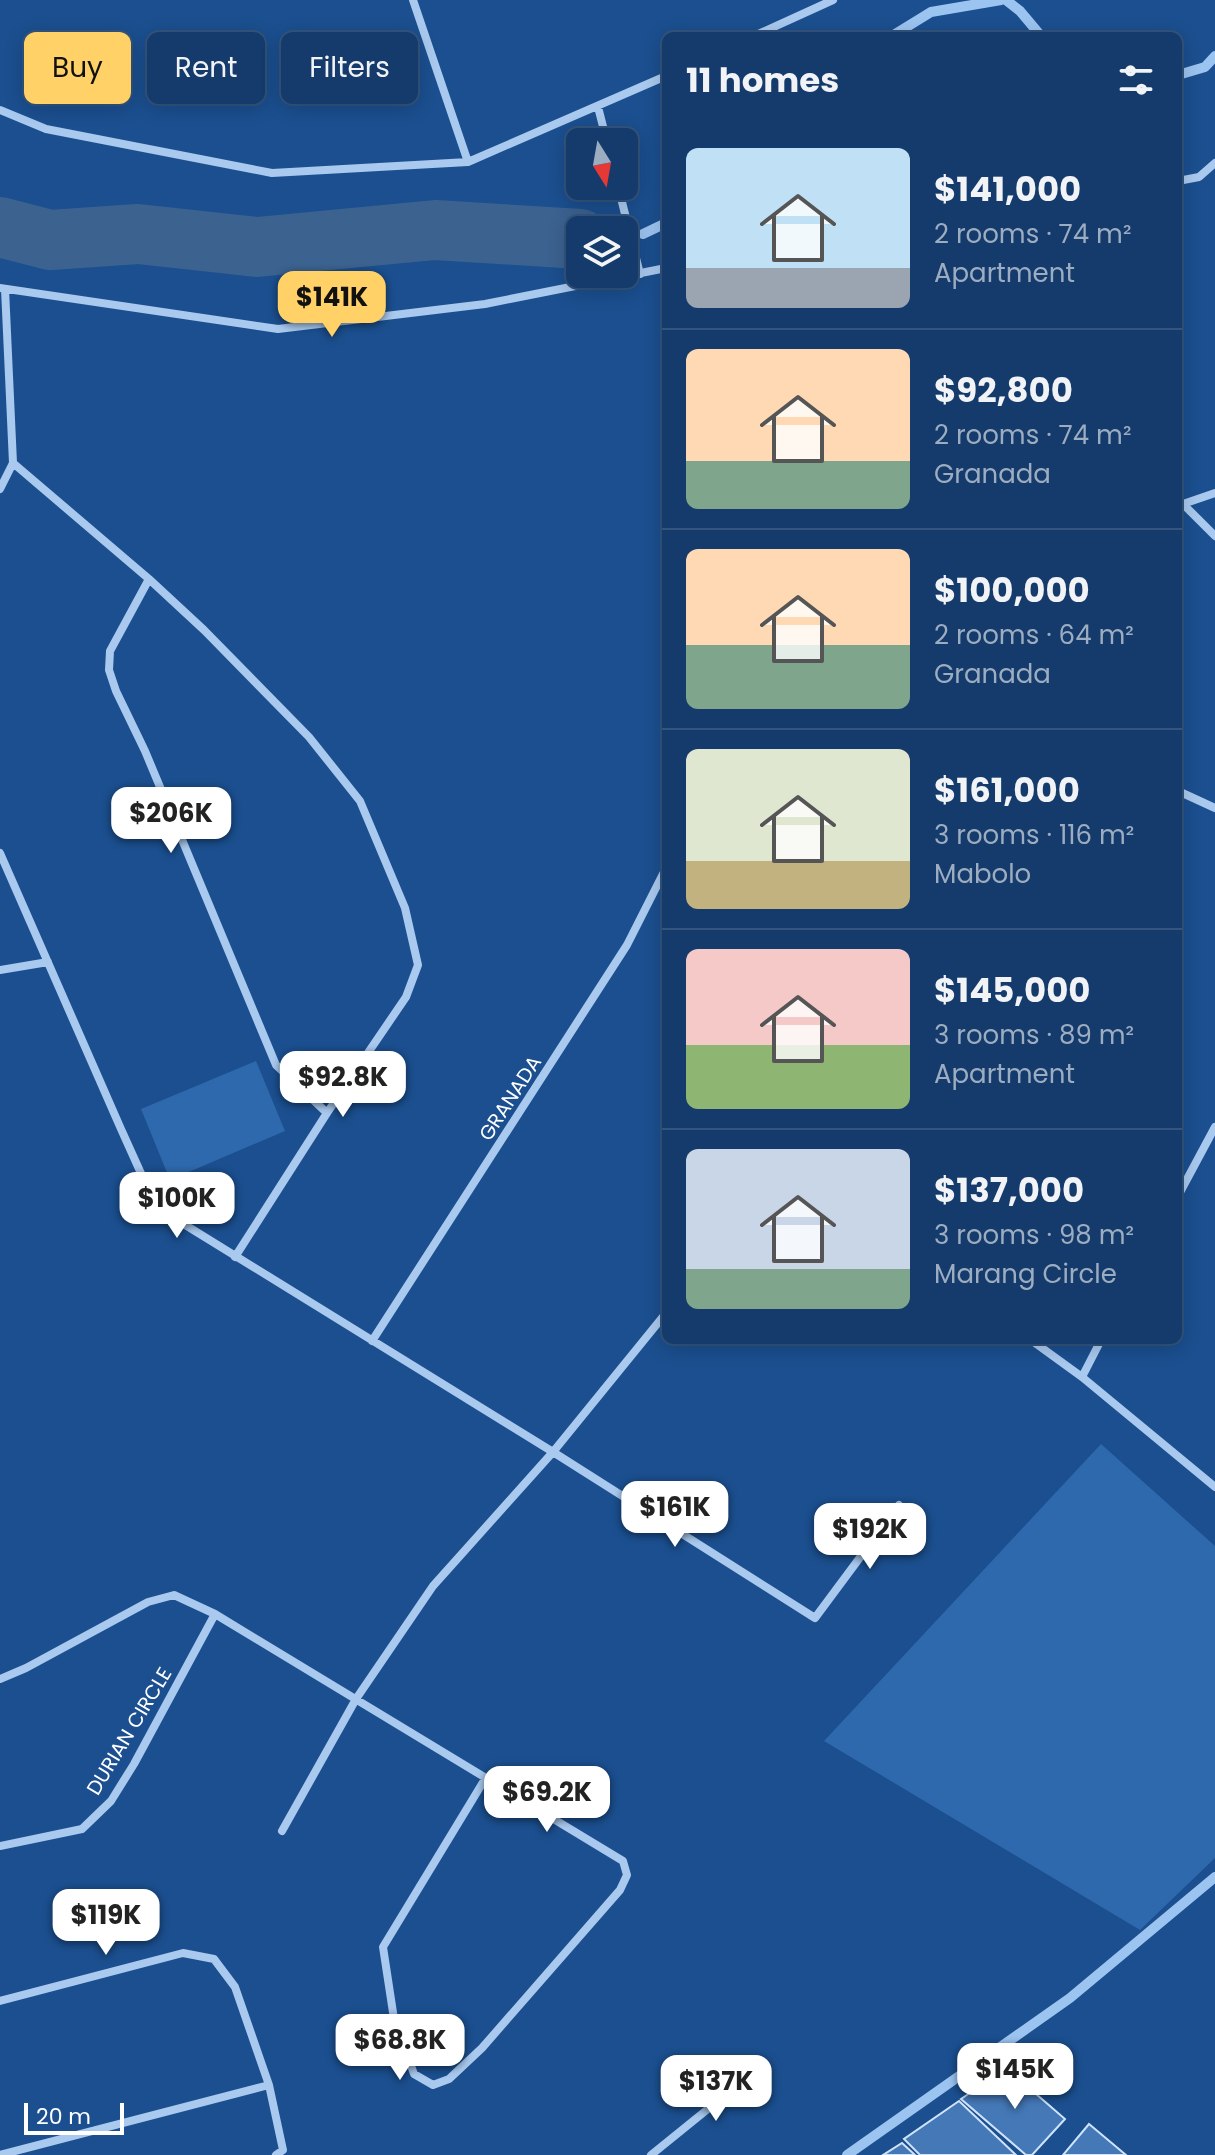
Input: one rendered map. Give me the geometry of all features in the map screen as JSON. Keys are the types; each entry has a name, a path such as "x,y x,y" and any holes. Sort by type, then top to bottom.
{"street":[{"path":"413,0 468,162"},
{"path":"763,32 833,0"},
{"path":"0,110 46,129 272,173 468,162 662,78"},
{"path":"598,107 603,128"},
{"path":"1182,180 1199,177 1215,163"},
{"path":"622,200 640,274"},
{"path":"0,489 13,463 2,288 278,329 485,304 662,269"},
{"path":"13,463 149,579 309,737 360,801 405,908 418,965 406,997 235,1257"},
{"path":"1182,505 1215,493"},
{"path":"1182,508 1215,536"},
{"path":"149,579 110,651 109,670 276,1065 327,1113"},
{"path":"1182,793 1215,808"},
{"path":"0,853 153,1200 161,1210 815,1618 899,1505"},
{"name":"GRANADA","path":"372,1341 627,945 662,876"},
{"path":"0,970 48,962"},
{"path":"1182,1189 1215,1127"},
{"path":"282,1831 356,1699 433,1586 553,1452 662,1318"},
{"path":"1037,1344 1082,1377 1215,1487"},
{"path":"1082,1377 1099,1344"},
{"path":"0,1679 148,1602 174,1595 215,1614 623,1861 627,1875 620,1890 471,2059 449,2079 433,2085 414,2074 394,2019 383,1947 485,1779"},
{"name":"DURIAN CIRCLE","path":"0,1846 82,1829 111,1801 215,1614"},
{"path":"0,2001 183,1953 214,1959 235,1987 269,2085 283,2150 276,2155"},
{"path":"651,2155 761,2066"},
{"path":"0,2155 269,2085"}],"shaded area":[{"path":"256,1061 285,1131 170,1180 141,1109"},
{"path":"1101,1444 1215,1546 1215,1858 1140,1930 824,1741"}],"building":[{"path":"1006,2068 1065,2119 1032,2155 1026,2155 961,2099"},
{"path":"959,2101 1016,2155 920,2155 904,2139"},
{"path":"1089,2124 1126,2155 1063,2155"},
{"path":"902,2143 915,2155 883,2155"}],"waterway":[{"path":"898,32 931,12 1001,0"},
{"path":"1006,0 1038,32"},
{"path":"1182,74 1205,67 1215,56"},
{"path":"643,234 662,225"},
{"path":"0,227 50,240 138,234 257,247 435,230 566,238"},
{"path":"847,2155 1070,1998 1215,1877"}]}
